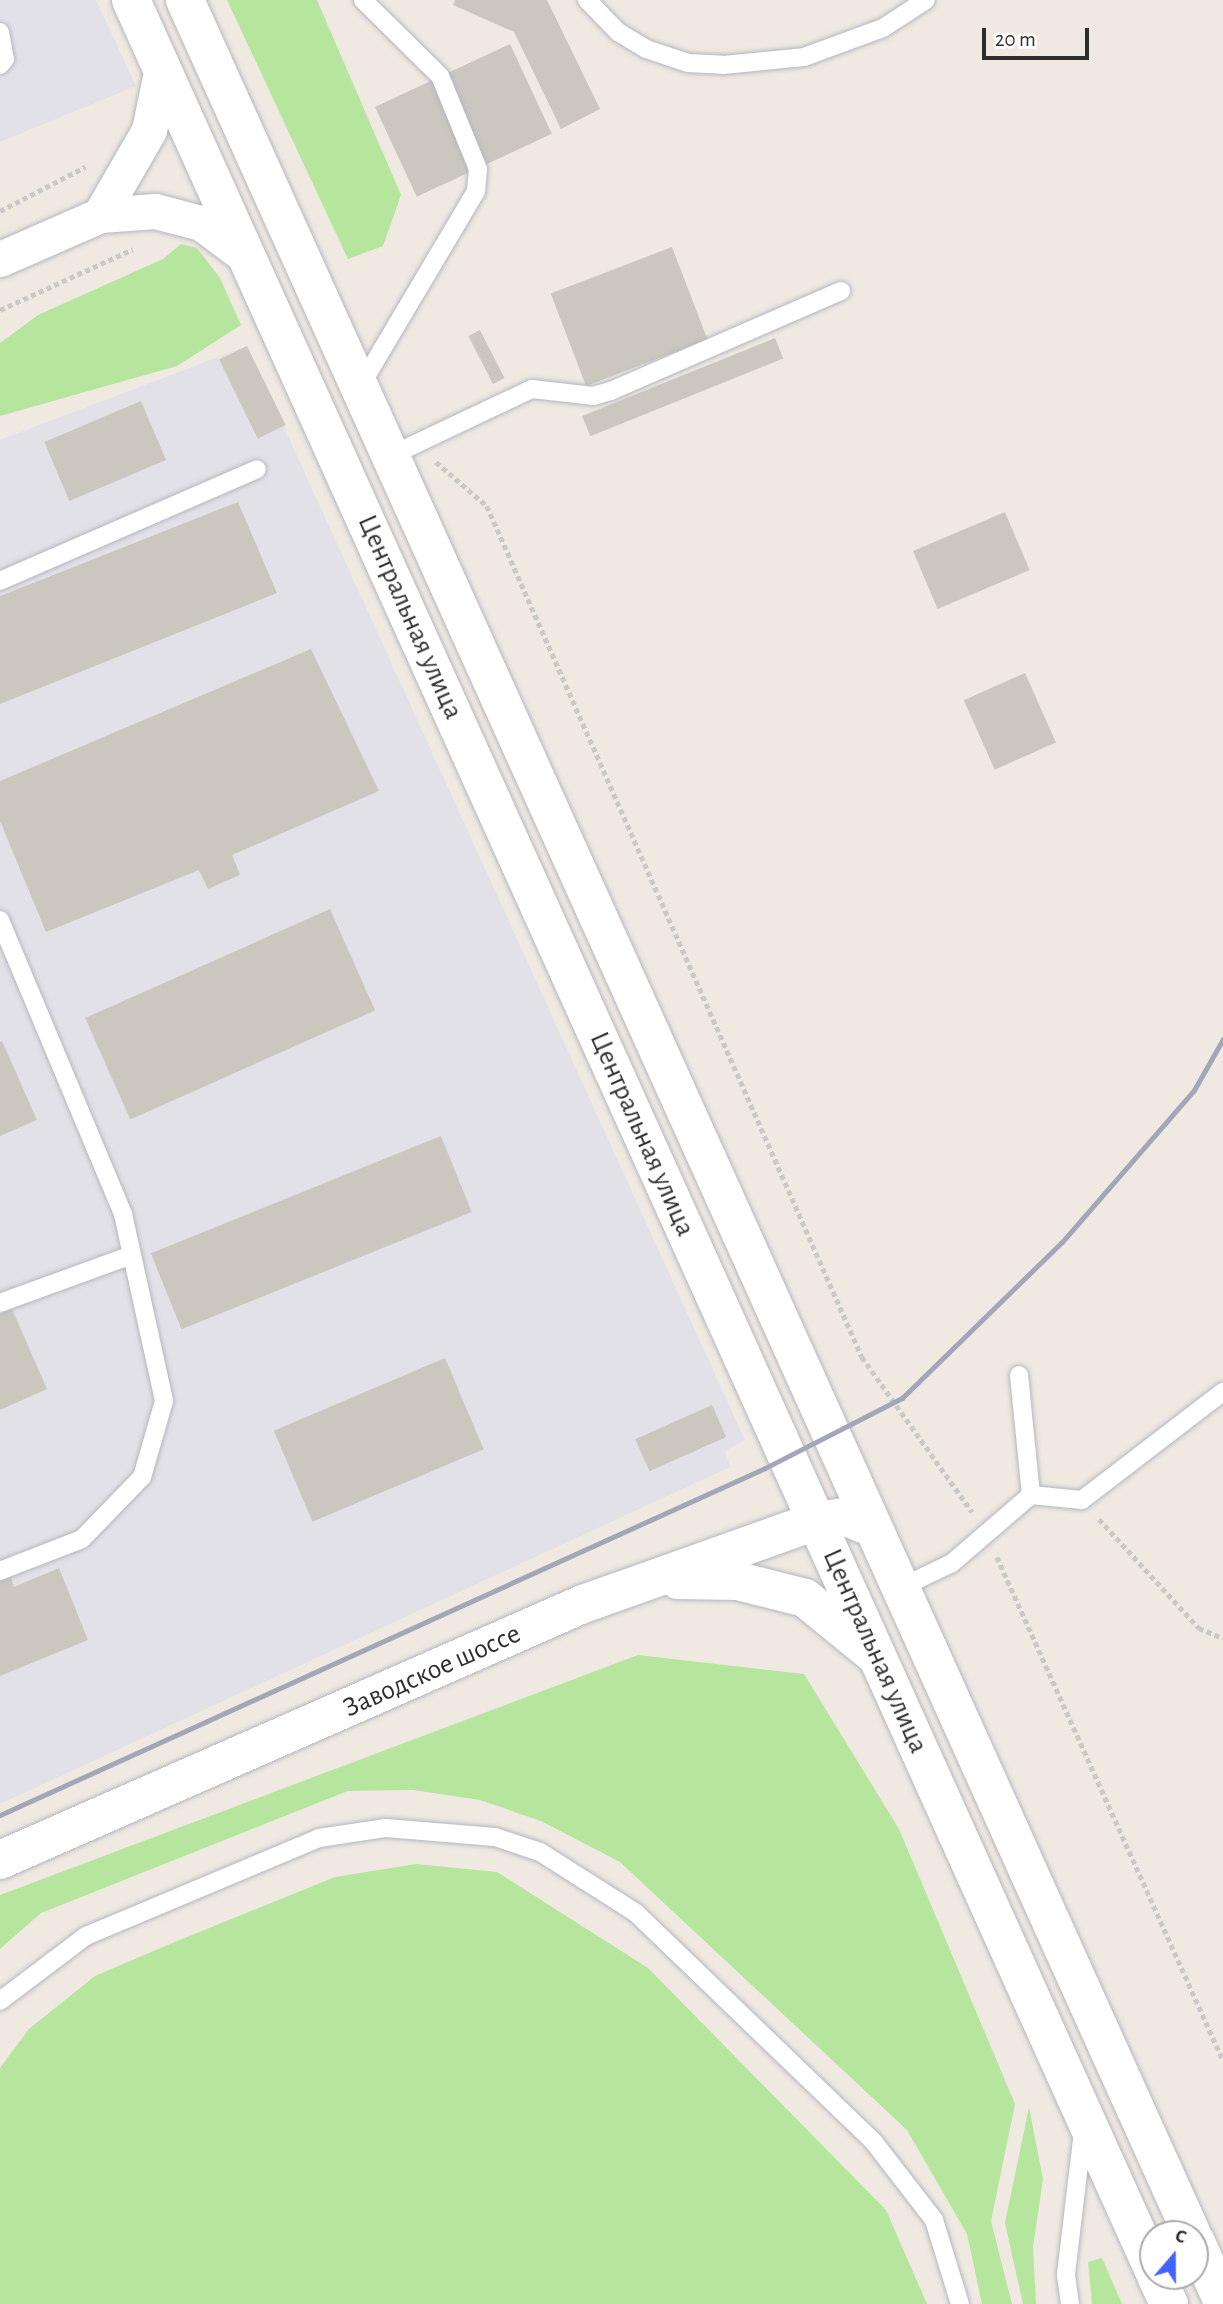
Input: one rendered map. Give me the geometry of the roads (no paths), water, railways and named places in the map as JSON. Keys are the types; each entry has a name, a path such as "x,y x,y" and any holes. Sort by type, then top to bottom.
{"main road":[{"name":"Центральная улица","path":"131,0 1139,2238"},
{"name":"Центральная улица","path":"185,0 359,388 406,449 873,1528 1186,2220"},
{"name":"Заводское шоссе","path":"0,1860 644,1582 816,1521 846,1517 873,1528"},
{"path":"644,1582 714,1579 783,1590 821,1606 877,1657"},
{"path":"1209,2271 1223,2302"}],"street":[{"path":"100,215 149,130 162,68"},
{"path":"1,256 100,215 155,211 201,223 247,257"}],"lane":[{"path":"359,388 476,191 478,169 440,76 363,0"},
{"path":"587,0 618,32 646,49 688,63 723,65 804,57 883,28 926,0"},
{"path":"0,32 5,59 0,65"},
{"path":"406,449 532,389 593,396 611,391 841,291"},
{"path":"0,581 257,469"},
{"path":"0,920 123,1214 164,1401 142,1477 82,1539 0,1571"},
{"path":"0,1303 132,1255"},
{"path":"1019,1375 1031,1496"},
{"path":"900,1588 952,1563 1031,1496 1082,1500 1223,1392"},
{"path":"0,2001 86,1936 319,1838 386,1828 495,1837 540,1852 636,1913 873,2141 934,2220 960,2304"},
{"path":"1070,2304 1066,2274 1085,2117"}],"railway":[{"path":"0,1815 765,1468 902,1398 1062,1242 1194,1090 1223,1039"}]}
